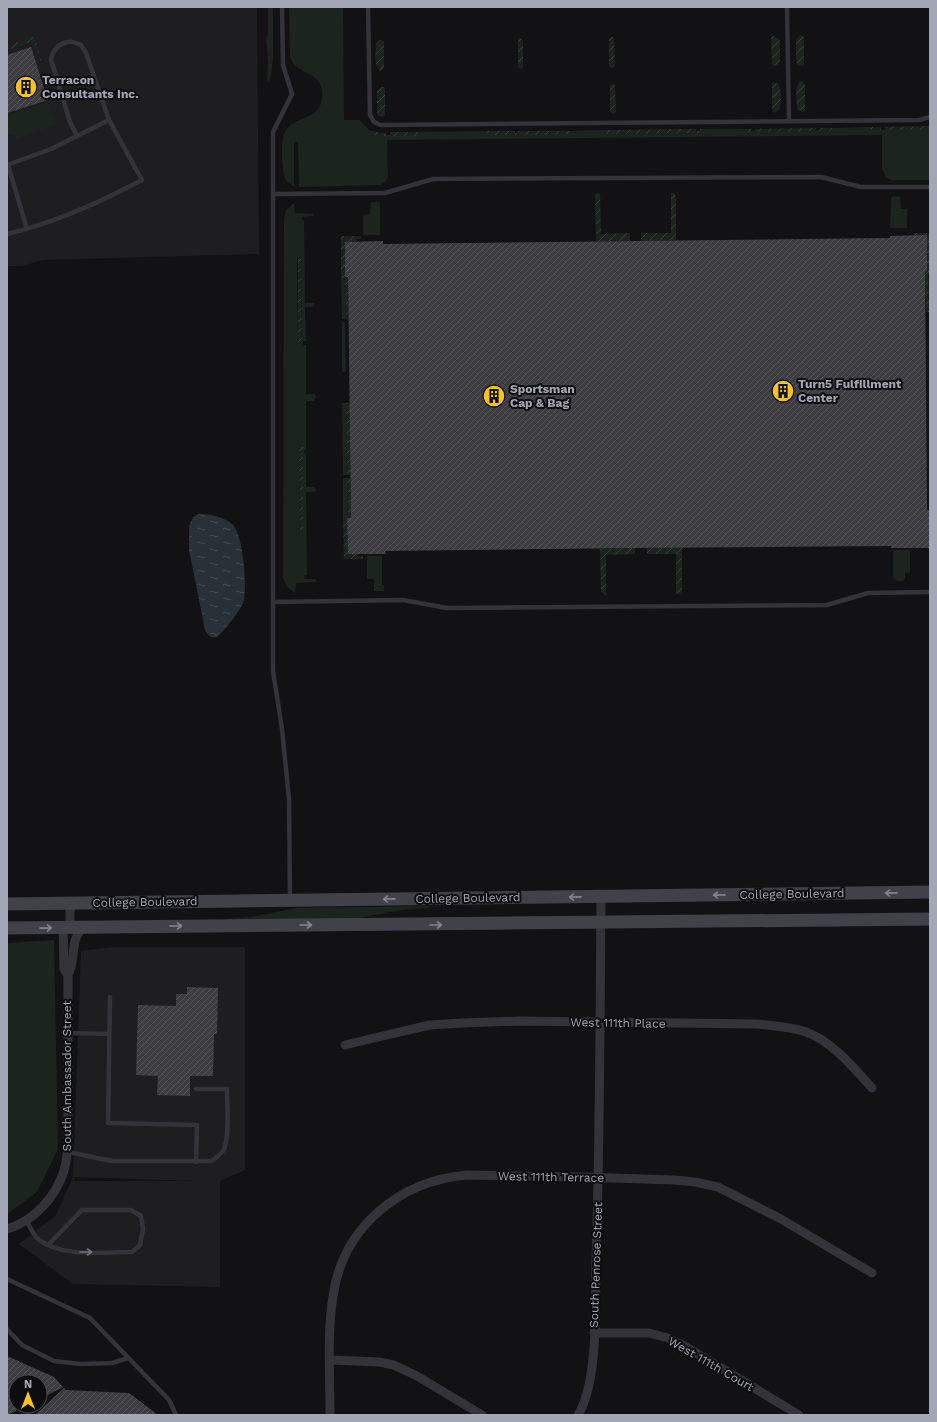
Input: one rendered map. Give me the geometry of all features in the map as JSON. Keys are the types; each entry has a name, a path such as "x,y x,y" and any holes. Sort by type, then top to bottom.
{"main road":[{"name":"College Boulevard","path":"7,904 930,892"},
{"name":"College Boulevard","path":"7,928 930,919"}],"street":[{"name":"South Penrose Street","path":"578,1415 591,1378 594,1333 598,1177 601,896"},
{"name":"South Ambassador Street","path":"68,975 64,970 70,903"},
{"name":"South Ambassador Street","path":"10,1228 26,1220 40,1210 56,1189 64,1171 68,1152 68,975 72,969 76,938 85,927"},
{"name":"West 111th Place","path":"345,1046 430,1025 520,1021 757,1024 784,1027 806,1032 817,1037 842,1056 872,1088"},
{"name":"West 111th Terrace","path":"330,1415 331,1315 333,1296 340,1268 346,1253 370,1220 395,1198 425,1184 454,1176 598,1177 674,1180 695,1182 718,1187 781,1219 872,1273"},
{"name":"West 111th Court","path":"594,1333 649,1333 668,1338 683,1345 798,1415"},
{"path":"330,1360 379,1362 394,1365 417,1376 482,1415"}],"lane":[{"path":"282,7 283,65 292,94 273,132 273,671 282,728 289,798 290,900"},
{"path":"368,7 370,115 374,122 381,126 919,120 930,117"},
{"path":"787,7 789,121"},
{"path":"7,234 27,230 94,204 142,180 109,120 83,47 74,42 66,42 53,51 52,63 70,122 77,136"},
{"path":"27,230 7,165 51,149 109,120"},
{"path":"273,194 385,193 433,178 821,177 861,187 930,187"},
{"path":"273,602 403,600 447,608 827,605 868,592 930,592"},
{"path":"110,997 108,1123 197,1125 196,1162"},
{"path":"68,1033 109,1034"},
{"path":"68,1152 85,1154 102,1160 113,1161 211,1161 223,1150 227,1138 227,1089 196,1089"},
{"path":"26,1220 37,1238 48,1245 71,1252 132,1252 140,1245 143,1229 141,1216 131,1210 82,1210 48,1245"},
{"path":"7,1279 90,1318 169,1400 176,1415"},
{"path":"7,1329 22,1345 54,1361 89,1364 112,1363 128,1358"}],"shaded area":[{"path":"7,7 257,7 259,254 44,260 22,266 7,266"},
{"path":"268,7 273,7 273,59 270,81 267,80 268,62 266,37 268,35"},
{"path":"289,7 343,7 344,120 360,120 370,131 369,132 372,136 418,134 418,132 487,131 487,135 569,133 569,131 605,130 605,133 607,134 705,133 708,129 740,129 742,132 748,132 836,131 838,128 870,127 871,130 930,129 930,180 891,180 886,178 882,169 882,135 387,140 388,177 381,185 299,187 298,142 294,142 294,186 287,181 284,174 282,152 283,136 291,125 317,110 322,98 322,89 319,82 314,77 292,62 290,55"},
{"path":"800,35 804,38 804,65 801,66 797,64 796,61 796,40"},
{"path":"28,36 32,36 36,41 43,65 33,41 7,50 7,46 24,40"},
{"path":"773,36 778,38 780,41 780,61 778,65 774,66 772,64 771,37"},
{"path":"610,37 613,37 614,39 615,65 612,68 609,66"},
{"path":"519,38 523,40 523,66 521,69 518,67"},
{"path":"380,40 384,41 384,68 381,71 378,69 376,63 376,44"},
{"path":"802,81 805,85 804,112 798,110 796,97 797,86"},
{"path":"773,82 778,84 781,98 779,109 774,113 772,110"},
{"path":"611,84 614,84 615,86 616,112 613,114 610,112"},
{"path":"381,87 384,87 385,89 385,115 382,117 378,116 377,112 377,91"},
{"path":"45,103 50,104 56,124 17,139 15,136 7,134 7,115"},
{"path":"930,126 930,129 927,130 885,130 885,127"},
{"path":"870,127 881,127 881,130 871,130"},
{"path":"816,128 816,130 820,130 820,128 838,129 836,131 742,132 740,129 751,129 751,131 755,131 755,129"},
{"path":"696,129 696,131 700,131 700,129 708,129 705,133 607,134 605,132 605,130"},
{"path":"370,131 386,133 386,135 390,135 390,132 418,132 418,134 417,136 377,136 369,135"},
{"path":"487,131 515,131 515,133 518,133 518,131 569,131 569,133 487,135"},
{"path":"598,193 600,194 601,234 630,233 630,241 596,241 595,195"},
{"path":"671,193 674,193 676,196 676,240 641,241 641,233 671,233"},
{"path":"893,196 900,197 901,209 907,209 907,228 890,228 891,198"},
{"path":"371,202 380,203 380,235 363,235 363,215 370,214"},
{"path":"294,203 295,213 314,214 312,216 302,217 302,220 304,220 305,303 315,304 313,307 305,307 306,341 303,341 303,345 306,345 306,394 314,394 316,396 314,401 306,401 306,450 304,450 304,453 306,454 306,487 314,487 316,490 314,492 306,492 307,575 305,575 304,579 315,579 317,582 296,583 295,593 287,587 283,578 284,220 286,210","holes":["297,257 301,257 302,346 300,349 298,346","303,447 303,536 302,538 300,536 299,448"]},
{"path":"913,233 930,233 930,272 928,274 929,312 926,312 925,272 927,271 927,236 913,236"},
{"path":"341,236 361,236 361,239 356,239 356,242 345,242 345,277 348,277 348,319 346,319 345,280 341,277"},
{"path":"298,256 301,258 301,349 298,348"},
{"path":"341,277 345,280 346,319 342,319"},
{"path":"342,322 345,322 346,372 342,372"},
{"path":"342,403 346,403 347,475 343,475"},
{"path":"346,403 350,403 350,475 347,475"},
{"path":"300,445 303,447 302,538 300,536"},
{"path":"343,478 347,478 348,516 343,519"},
{"path":"347,478 350,478 351,518 347,518 348,554 358,554 358,556 363,556 363,559 344,559 343,519 348,515"},
{"path":"635,548 635,554 606,555 605,595 601,592 600,549"},
{"path":"647,548 682,548 682,590 680,594 676,593 676,554 647,554"},
{"path":"893,550 910,550 910,573 905,573 905,578 903,581 897,581 893,577"},
{"path":"367,556 382,556 382,585 384,585 384,591 374,591 374,579 367,579"},
{"path":"429,906 429,908 407,909 354,919 228,921 228,919 251,917 296,908"},
{"path":"54,940 58,1149 37,1192 7,1214 7,943"},
{"path":"114,947 245,947 245,1170 220,1181 220,1287 73,1284 19,1244 56,1215 73,1177 81,951","holes":["74,1177 197,1181 75,1181"]}],"water":[{"path":"199,514 217,516 233,525 237,531 244,563 245,587 243,603 238,612 217,637 210,636 205,630 189,550 189,527 193,517"}],"building":[{"name":"Terracon Consultants Inc.","path":"31,47 48,100 7,113 7,55"},
{"path":"927,235 927,271 925,272 927,510 930,510 930,548 891,548 891,546 635,548 385,551 386,554 348,554 347,518 351,518 348,277 345,277 345,242 383,241 383,244 890,238 890,236"},
{"path":"187,987 218,988 217,1034 214,1034 213,1076 190,1076 190,1096 157,1095 158,1076 136,1075 138,1005 176,1006 176,994 187,994"},
{"path":"7,1356 47,1374 8,1374 8,1414 9,1414 7,1415"},
{"path":"48,1374 54,1377 63,1387 48,1395"},
{"path":"64,1388 66,1390 129,1393 158,1415 35,1415 48,1414 48,1403"}],"place":[{"name":"Terracon Consultants Inc.","path":"26,87"},
{"name":"Turn5 Fulfillment Center","path":"783,391"},
{"name":"Sportsman Cap & Bag","path":"494,396"}]}
